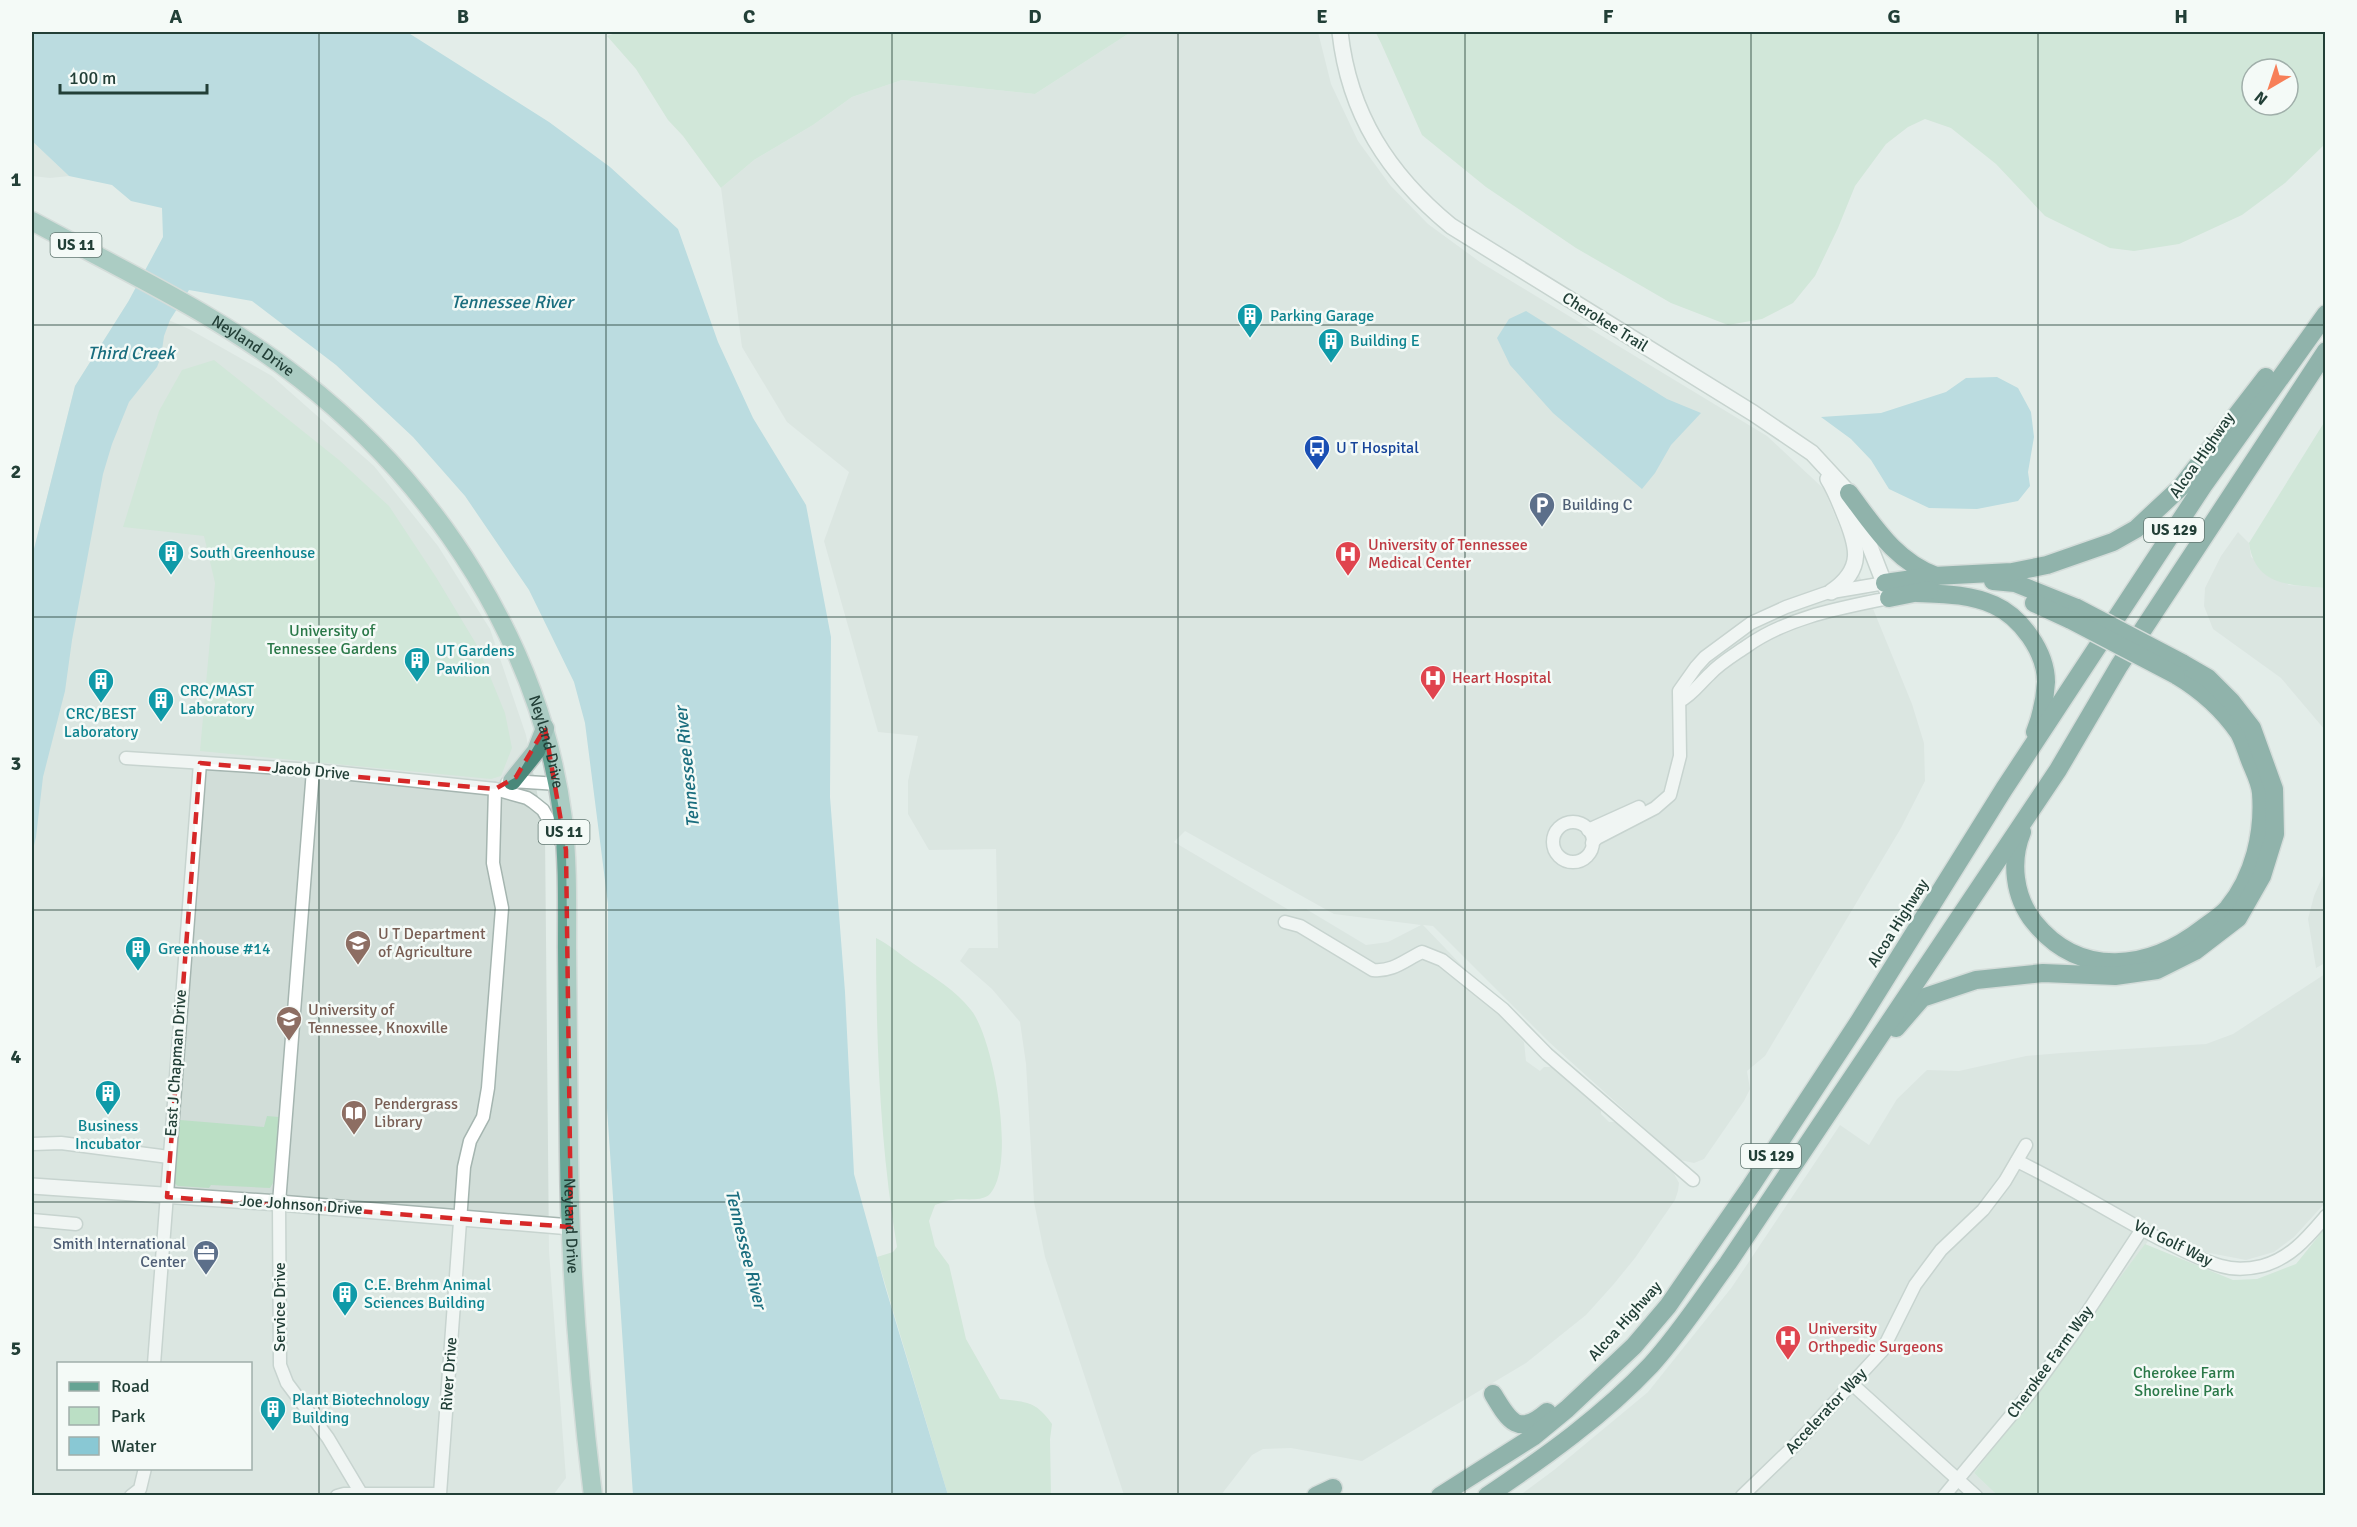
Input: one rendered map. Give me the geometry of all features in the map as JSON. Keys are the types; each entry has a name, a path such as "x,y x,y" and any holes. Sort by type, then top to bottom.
{"highway":[{"path":"1887,590 1934,576 2012,572 2047,566 2113,542 2136,529 2181,487 2325,303"},
{"name":"Alcoa Highway","path":"1440,1496 1533,1437 1591,1388 1634,1346 1668,1306 1858,1023 2029,751 2203,486 2325,314"},
{"name":"US 129","path":"1487,1496 1555,1449 1607,1407 1650,1365 1681,1329 1728,1263 2033,808 2126,656 2325,351"},
{"path":"1786,1175 1877,1050 1923,998 1976,980 2043,973 2115,976 2157,970 2195,951 2238,918 2262,876 2275,834 2274,789 2252,728 2232,701 2208,678 2179,669 2015,583 1934,576 1910,564 1888,546 1849,493"},
{"path":"1917,593 1941,587 2014,593 2074,614"},
{"path":"1887,590 1968,597 1996,605 2018,621 2038,649 2046,681 2041,717 2029,751"},
{"path":"2033,808 2016,846 2015,879 2027,914 2046,937 2074,956 2113,962 2153,957 2188,940 2227,909 2249,871 2261,832 2261,791 2240,735 2222,710 2179,669"},
{"path":"512,781 536,750 545,728"},
{"path":"1492,1394 1503,1411 1518,1425 1532,1424 1590,1376 1715,1238"}],"main road":[{"name":"Neyland Drive","path":"32,221 235,333 301,379 337,410 402,476 433,514 485,589 514,645 545,728 558,784 566,850 571,1227 580,1367 594,1496"}],"street":[{"name":"Cherokee Trail","path":"1340,32 1343,61 1353,98 1374,140 1390,164 1427,206 1453,228 1753,413 1812,453 1849,493 1887,590"},
{"path":"1592,843 1588,830 1578,822 1565,824 1555,832 1553,845 1560,856 1571,861 1584,858 1597,838 1663,803 1670,795 1680,756 1679,692 1696,667 1751,623 1786,607 1831,592 1844,583 1851,574 1856,561 1856,547 1836,491 1812,453"},
{"path":"1831,592 1887,590"},
{"path":"1680,701 1689,697 1712,672 1760,639 1790,624 1887,590"},
{"name":"Jacob Drive","path":"126,758 312,770 495,789 534,802 543,810 566,850"},
{"name":"East J Chapman Drive","path":"154,1362 200,764"},
{"name":"Service Drive","path":"312,770 279,1203 280,1365 287,1383 328,1438 362,1495"},
{"path":"495,789 512,781 558,784"},
{"path":"1588,830 1652,802 1674,782"},
{"name":"River Drive","path":"362,1495 440,1494 463,1182 467,1152 472,1136 483,1117 488,1088 502,908 493,863 495,789"},
{"path":"1285,922 1300,926 1373,970 1384,971 1398,966 1422,952 1442,960 1503,1009 1547,1054 1693,1180"},
{"path":"32,1144 61,1143 169,1157"},
{"name":"Accelerator Way","path":"1742,1496 1795,1445 1882,1351 1916,1285 1941,1250 1983,1210 2005,1181 2026,1145"},
{"name":"Vol Golf Way","path":"2017,1161 2142,1229 2222,1267 2241,1269 2263,1266 2283,1257 2305,1241 2325,1216"},
{"name":"Joe Johnson Drive","path":"32,1186 571,1227"},
{"path":"32,1220 76,1224"},
{"name":"Cherokee Farm Way","path":"1948,1489 2032,1389 2075,1331 2142,1229"},
{"path":"1852,1384 1948,1489 1976,1496"},
{"path":"131,1496 140,1488 145,1472"},
{"path":"338,1496 362,1495"}],"highlighted area":[{"path":"545,728 566,850 571,1227 167,1197 200,763 495,789 516,777"}],"shaded area":[{"name":"University of Tennessee Medical Center","path":"1131,32 1318,32 1331,84 1358,141 1390,185 1428,224 1480,262 1767,436 1824,489 1912,704 1924,743 1925,781 1901,828 1765,1056 1747,1071 1750,1089 1744,1101 1704,1159 1694,1163 1680,1160 1550,1043 1433,926 1423,925 1491,996 1489,1004 1524,1042 1526,1061 1540,1071 1544,1067 1551,1067 1562,1073 1601,1109 1601,1114 1609,1122 1617,1122 1673,1172 1679,1183 1675,1200 1635,1258 1586,1315 1526,1363 1362,1461 1291,1448 1263,1449 1252,1455 1221,1495 1124,1495 1045,1257 1034,1202 1026,1064 1020,1022 992,989 960,961 969,948 998,948 996,849 929,850 908,814 908,781 918,736 878,732 824,541 849,472 787,422 742,347 721,188 754,160 813,125 852,97 902,80 1035,94","holes":["1185,831 1334,914 1421,925 1388,942 1366,945 1306,909 1289,910 1174,842"]},
{"path":"32,141 69,176 50,178 32,176"},
{"name":"University of Tennessee, Knoxville","path":"128,302 189,329 272,376 374,466 438,546 490,629 526,735 545,834 549,1251 566,1478 554,1494 32,1496 32,557 75,386"},
{"path":"2238,532 2249,543 2251,557 2289,585 2325,588 2325,730 2281,678 2213,629 2204,606 2205,588 2221,556"},
{"path":"2325,871 2325,963 2316,968 2308,919 2314,896"},
{"path":"2325,974 2325,1203 2294,1237 2274,1252 2246,1260 2199,1251 2158,1228 1974,1473 1997,1495 1519,1496 1648,1392 1732,1287 1840,1125 1869,1145 1897,1099 1927,1070 1959,1071 2026,1056 2206,1044 2233,1034"}],"green space":[{"path":"619,32 1131,32 1035,94 902,80 852,97 813,125 754,160 721,188 683,136 668,120 636,69 607,36"},
{"path":"1370,32 2325,32 2325,144 2285,183 2242,215 2179,244 2134,251 2110,248 2045,216 1996,164 1951,128 1925,119 1908,127 1886,144 1855,186 1815,276 1793,303 1762,319 1728,325 1671,303 1576,248 1486,187 1422,135 1376,33"},
{"name":"University of Tennessee Gardens","path":"214,360 339,460 389,506 436,577 478,647 505,713 512,748 501,776 491,779 200,751 215,583 204,536 123,527 159,411 182,370"},
{"path":"2325,421 2325,588 2287,584 2266,575 2258,568 2249,543"},
{"path":"876,938 958,996 971,1010 980,1025 987,1047 994,1074 1002,1132 1001,1159 997,1180 989,1195 985,1197 951,1200 935,1205 929,1221 935,1246 949,1265 966,1339 1000,1399 1030,1404 1041,1411 1052,1424 1051,1495 948,1495 877,1257 893,1252 897,1247 880,1093"},
{"path":"267,1116 279,1117 273,1183 270,1188 211,1185 209,1188 178,1186 174,1183 176,1125 180,1120 264,1127"},
{"name":"Cherokee Farm Shoreline Park","path":"2325,1228 2325,1495 1997,1495 1974,1473 2145,1244 2233,1280 2257,1279 2296,1264"}],"water":[{"name":"Tennessee River","path":"32,32 407,32 549,122 610,167 678,229 718,342 753,418 806,505 831,637 830,797 845,992 854,1174 948,1495 633,1495 607,1108 608,904 585,723 574,682 529,590 465,496 413,437 336,365 252,301 189,290 170,320 157,367 129,402 112,444 103,474 72,640 65,691 43,777 32,854 32,557 75,386 128,302 163,237 162,208 131,201 112,185 69,176 32,141"},
{"path":"1526,311 1667,399 1701,413 1671,445 1655,473 1642,489 1553,413 1510,365 1497,338 1509,319"},
{"path":"1997,377 2018,388 2031,412 2034,437 2028,472 2030,486 2018,501 1977,509 1929,508 1889,489 1871,460 1851,439 1821,417 1881,413 1946,392 1966,378"}],"place":[{"name":"Parking Garage","path":"1250,339"},
{"name":"Building E","path":"1331,364"},
{"name":"U T Hospital","path":"1317,471"},
{"name":"Building C","path":"1542,528"},
{"name":"South Greenhouse","path":"171,576"},
{"name":"University of Tennessee Medical Center","path":"1348,577"},
{"name":"UT Gardens Pavilion","path":"417,683"},
{"name":"Heart Hospital","path":"1433,701"},
{"name":"CRC/BEST Laboratory","path":"101,704"},
{"name":"CRC/MAST Laboratory","path":"161,723"},
{"name":"U T Department of Agriculture","path":"358,966"},
{"name":"Greenhouse #14","path":"138,972"},
{"name":"University of Tennessee, Knoxville","path":"289,1042"},
{"name":"Business Incubator","path":"108,1116"},
{"name":"Pendergrass Library","path":"354,1136"},
{"name":"Smith International Center","path":"206,1276"},
{"name":"C.E. Brehm Animal Sciences Building","path":"345,1317"},
{"name":"University Orthpedic Surgeons","path":"1788,1361"},
{"name":"Plant Biotechnology Building","path":"273,1432"}],"water label":[{"name":"Third Creek","path":"131,353"}]}
